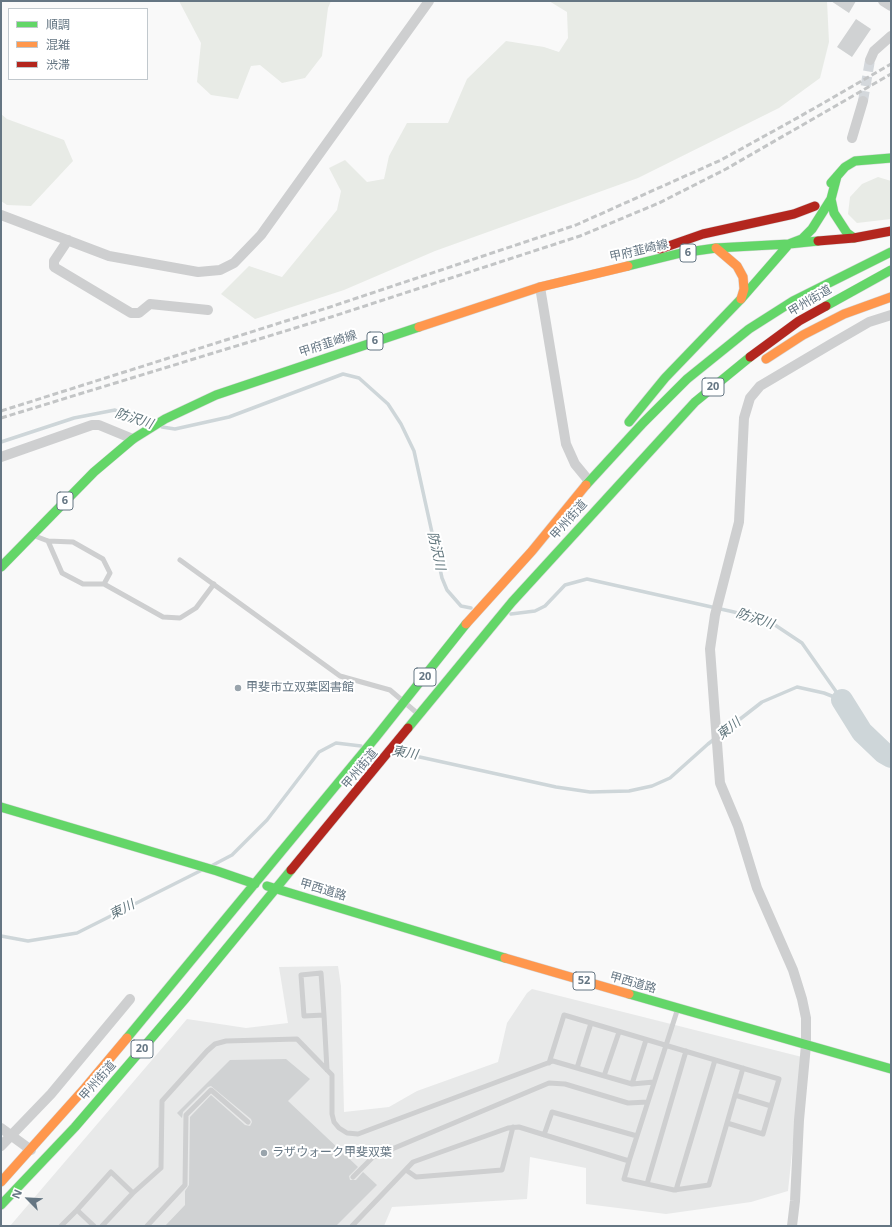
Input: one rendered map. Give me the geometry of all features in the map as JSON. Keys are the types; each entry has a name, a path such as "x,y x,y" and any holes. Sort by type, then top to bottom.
{"main road":[{"path":"589,481 634,414 665,378 741,300 789,244 837,176 855,161 876,158 891,158"},
{"name":"甲府韮崎線","path":"1,567 94,472 133,439 165,418 216,395 276,374 540,287 588,274 681,253 716,248 789,244 802,238 812,229 831,199 837,176"},
{"path":"831,199 834,213 847,233 854,238"},
{"path":"588,274 703,234 794,214 815,206"},
{"path":"789,244 854,238 891,231"},
{"path":"716,248 737,266 743,277 744,289 741,300"},
{"name":"甲州街道","path":"1,1182 85,1088 358,759 472,616 532,551 589,481 687,379 749,329 793,301 891,252"},
{"name":"甲州街道","path":"1,1205 75,1127 278,889 512,602 694,402 754,353 799,320 891,270"},
{"path":"756,366 810,331 844,314 891,296"},
{"path":"726,389 744,375"},
{"path":"565,543 594,519 687,424"},
{"path":"1,807 198,865 254,884"},
{"name":"52","path":"254,884 278,889"},
{"name":"甲西道路","path":"278,889 678,1008 891,1069"},
{"name":"20","path":"16,1204 50,1166 75,1127"}],"street":[{"path":"1,215 110,256 198,272 220,270 234,263 261,235 428,1"},
{"path":"883,1 891,6"},
{"path":"870,60 874,51 891,36"},
{"path":"852,138 863,101"},
{"path":"68,240 54,261 54,267 131,313 139,313 150,304 208,310"},
{"path":"540,287 566,444 574,464 589,481"},
{"path":"792,1226 806,1045 806,1018 793,970 757,888 738,826 720,784 710,649 715,615 739,522 744,418 750,398 760,386 831,344 869,322 891,315"},
{"path":"1,457 92,425 99,425 133,439"},
{"path":"1,1146 51,1094 130,999"},
{"path":"1,1128 31,1150"}],"lane":[{"path":"32,534 48,541 73,542 103,559 110,573 104,584"},
{"path":"48,541 62,573 82,584 104,584 163,617 180,618 196,608 214,584"},
{"path":"180,560 340,676 390,690 420,715"},
{"path":"324,1015 304,1016 301,975 321,973 324,1015 327,1070"},
{"path":"678,1008 624,1179 676,1190 709,1185 743,1068"},
{"path":"549,1063 564,1015 779,1079 764,1134 727,1123"},
{"path":"577,1068 591,1023"},
{"path":"604,1076 619,1032"},
{"path":"102,1226 161,1168 162,1101 215,1044 226,1041 297,1039 332,1075 332,1114 334,1122 339,1128 347,1133 358,1134 553,1061 632,1084 654,1082"},
{"path":"632,1084 646,1040"},
{"path":"647,1184 686,1051"},
{"path":"676,1190 715,1060"},
{"path":"353,1177 373,1157 549,1083 566,1084 628,1103 648,1102"},
{"path":"147,1226 185,1185 186,1115 211,1090 248,1122"},
{"path":"735,1095 772,1106"},
{"path":"544,1135 552,1112 637,1136"},
{"path":"352,1226 413,1162 512,1128 519,1127 629,1161"},
{"path":"406,1170 416,1177 502,1170 512,1128"},
{"path":"61,1226 111,1172 134,1193"},
{"path":"77,1210 94,1226"}],"shaded area":[{"path":"179,1 331,1 328,8 322,56 305,78 282,83 260,65 251,66 238,99 211,95 197,82 201,43"},
{"path":"549,1 827,1 829,42 820,78 779,108 638,178 435,251 344,290 255,319 221,294 249,266 282,277 337,210 341,191 329,168 345,160 367,182 384,179 389,156 407,123 448,123 467,79 506,41 544,47 559,52 568,38 567,12"},
{"path":"1,114 7,119 64,140 73,161 31,206 7,205 1,201"},
{"path":"878,177 891,181 891,219 857,223 848,214 850,197 862,184"},
{"path":"338,966 341,986 344,1112 389,1107 417,1091 498,1062 507,1023 527,993 532,989 802,1057 788,1191 751,1202 666,1214 586,1204 586,1168 530,1157 527,1199 392,1207 384,1226 10,1226 187,1019 246,1028 288,1023 279,967"}],"building":[{"path":"831,1 856,1 849,13"},
{"path":"856,19 871,29 852,57 837,47"},
{"name":"ラザウォーク甲斐双葉","path":"286,1059 310,1079 288,1101 358,1167 349,1176 350,1180 356,1180 363,1172 377,1185 336,1226 165,1226 185,1205 185,1191 189,1185 190,1117 211,1095 245,1125 250,1126 252,1122 251,1119 211,1086 208,1087 183,1112 182,1118 177,1113 230,1060"}],"waterway":[{"name":"防沢川","path":"162,427 175,429 229,417 343,374 359,378 388,404 401,424 414,451 442,578 447,590 461,606 471,608"},
{"name":"防沢川","path":"1,442 74,418 115,410 146,426"},
{"name":"防沢川","path":"511,614 535,611 545,606 565,585 587,579 734,612 772,623 802,643 842,700"},
{"name":"東川","path":"397,752 556,787 590,792 629,791 652,786 670,778 708,744 762,702 797,687 824,693 842,700"},
{"name":"防沢川","path":"842,700 862,732 884,753 891,757"},
{"name":"東川","path":"213,865 232,855 267,820 319,752 336,743 361,746"},
{"name":"東川","path":"1,936 28,941 77,933 202,870"}],"tunnel":[{"path":"863,101 870,60"}],"railway":[{"path":"1,411 327,308 576,225 721,160 891,64"},
{"path":"1,418 331,317 580,236 659,203 726,169 891,74"}],"traffic: fast":[{"path":"831,183 845,167 855,161 891,158"},
{"path":"628,266 681,253 716,248 789,244 802,239 812,229 831,199 837,176"},
{"path":"831,199 834,213 847,233 854,238"},
{"path":"629,422 665,378 741,299 789,244 818,241"},
{"path":"586,485 643,423 687,379 749,329 793,301 891,252"},
{"path":"826,306 891,270"},
{"path":"1,567 94,472 133,439 165,419 216,395 419,327"},
{"path":"408,728 512,602 695,402 750,357"},
{"path":"127,1038 376,737 466,624"},
{"path":"1,807 217,871 255,884"},
{"path":"1,1205 75,1127 185,999 291,870"},
{"path":"267,886 505,958"},
{"path":"629,994 891,1069"}],"traffic: slow":[{"path":"716,248 737,266 743,277 744,289 741,299"},
{"path":"419,327 540,287 628,266"},
{"path":"766,359 803,335 844,314 891,297"},
{"path":"466,624 532,551 586,485"},
{"path":"505,958 629,994"},
{"path":"1,1182 85,1088 127,1038"}],"traffic: jam":[{"path":"660,249 703,234 794,214 815,206"},
{"path":"818,241 854,238 891,231"},
{"path":"750,357 799,321 826,306"},
{"path":"291,870 408,728"}],"place":[{"name":"甲斐市立双葉図書館","path":"238,688"},
{"name":"ラザウォーク甲斐双葉","path":"264,1153"}]}
